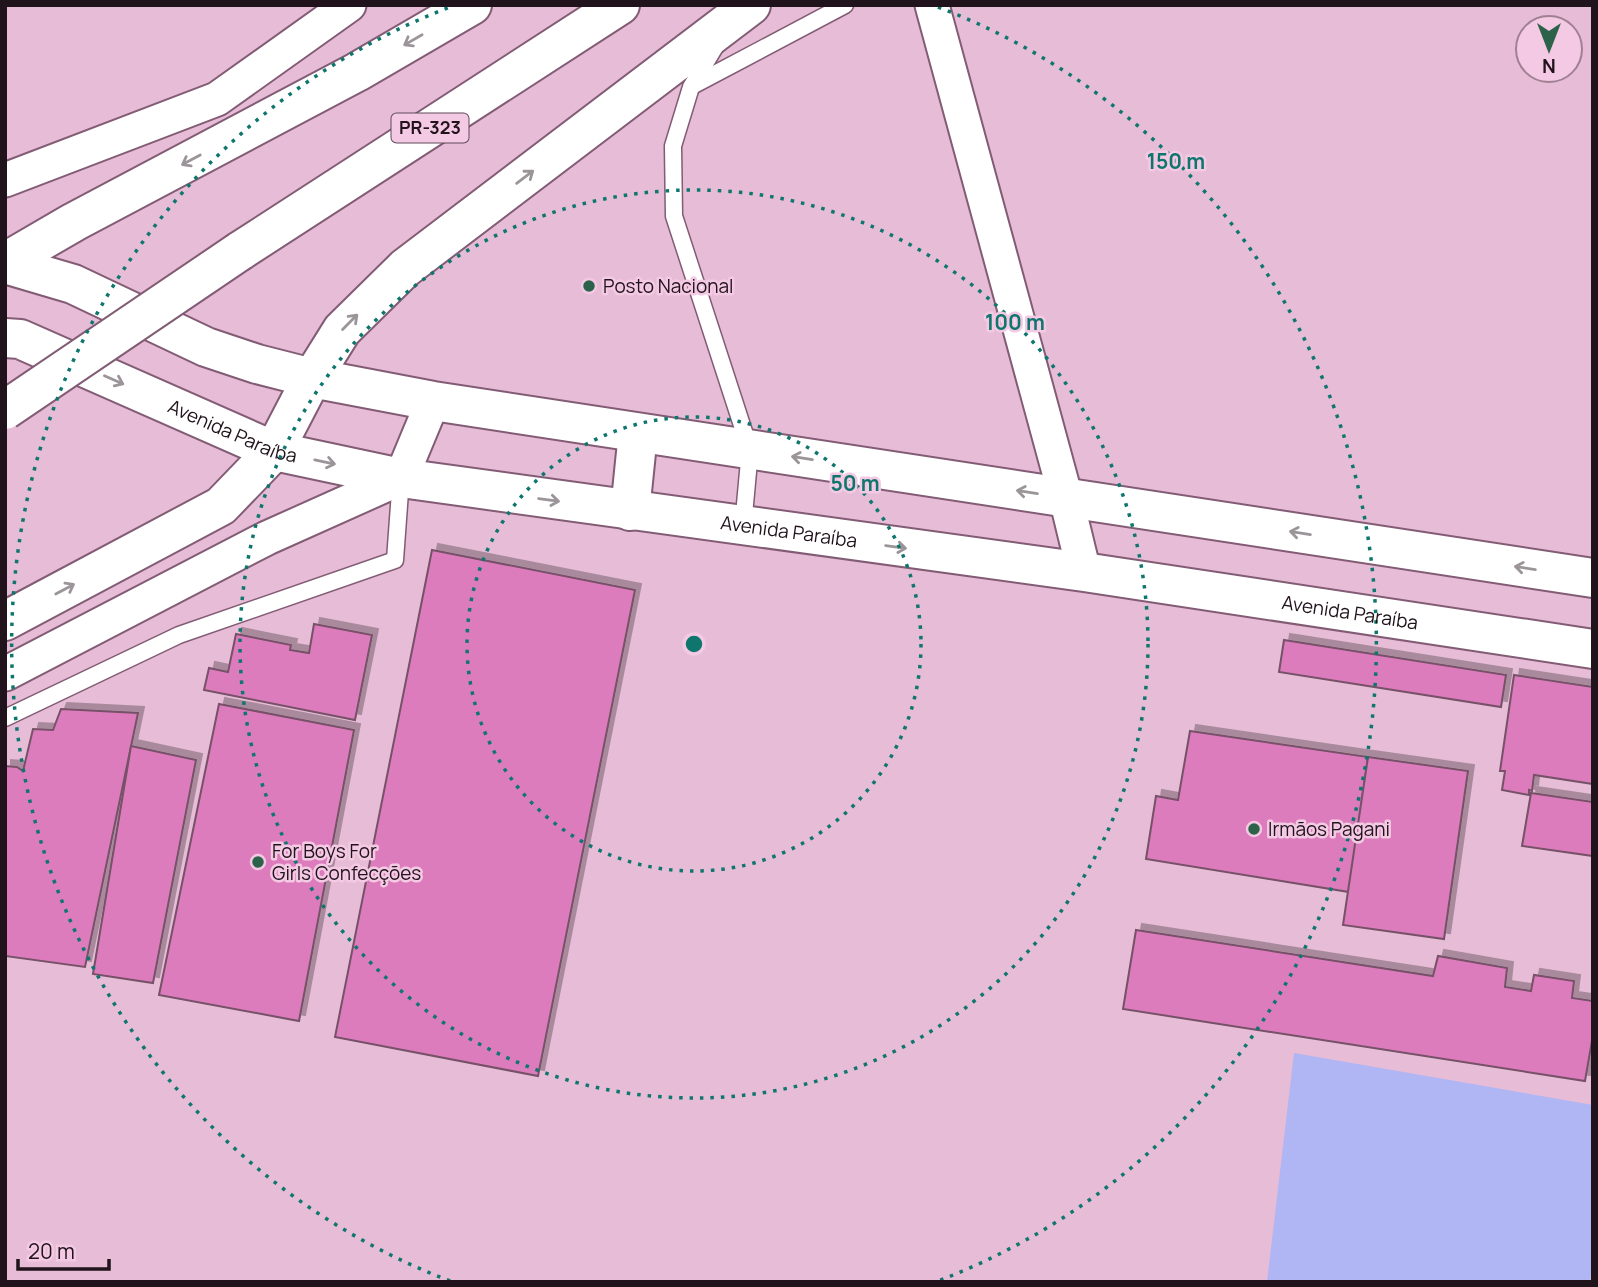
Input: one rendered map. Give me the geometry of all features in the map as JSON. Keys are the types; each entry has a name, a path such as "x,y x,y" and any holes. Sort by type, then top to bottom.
{"main road":[{"path":"5,263 74,222 356,72 472,5"},
{"name":"PR-323","path":"5,410 240,251 620,5"},
{"path":"5,621 221,506 274,451 312,378 342,331 405,268 741,13"},
{"path":"5,263 73,284 206,347 312,378 433,401 1593,578"},
{"name":"Avenida Paraíba","path":"5,338 20,339 274,451 401,478 1084,572 1593,649"},
{"path":"631,511 638,433"}],"street":[{"path":"5,180 218,99 349,5"},
{"path":"932,5 1084,572"},
{"path":"218,99 237,136"},
{"path":"5,674 267,538 401,478 433,401"}],"lane":[{"path":"691,87 845,5"},
{"path":"741,13 691,87 673,146 674,216 750,450 743,526"},
{"path":"5,718 179,635 395,561 401,478"}],"shaded area":[{"path":"1294,1053 1593,1105 1593,1257 1590,1282 1267,1282"}],"building":[{"path":"432,550 635,590 538,1076 335,1037"},
{"path":"314,624 372,635 355,720 204,690 209,668 228,672 236,634 291,645 290,650 309,653"},
{"path":"1284,640 1506,675 1501,707 1279,672"},
{"path":"1514,675 1593,687 1593,784 1534,775 1529,795 1502,790 1505,771 1500,771"},
{"name":"For Boys For Girls Confecções","path":"219,704 354,730 299,1021 159,995"},
{"path":"61,709 138,713 85,967 5,956 5,766 17,767 23,771 33,729 53,730"},
{"name":"Irmãos Pagani","path":"1190,731 1368,757 1349,892 1146,859 1156,796 1178,800"},
{"path":"131,746 196,760 153,983 93,974"},
{"path":"1368,757 1468,771 1444,939 1343,925"},
{"path":"1531,793 1593,802 1593,856 1522,846"},
{"path":"1136,930 1433,976 1438,956 1507,968 1505,987 1531,991 1534,975 1574,981 1572,998 1593,1001 1593,1035 1585,1081 1123,1009"}],"place":[{"name":"Posto Nacional","path":"589,286"},
{"name":"Irmãos Pagani","path":"1254,829"},
{"name":"For Boys For Girls Confecções","path":"258,862"}]}
